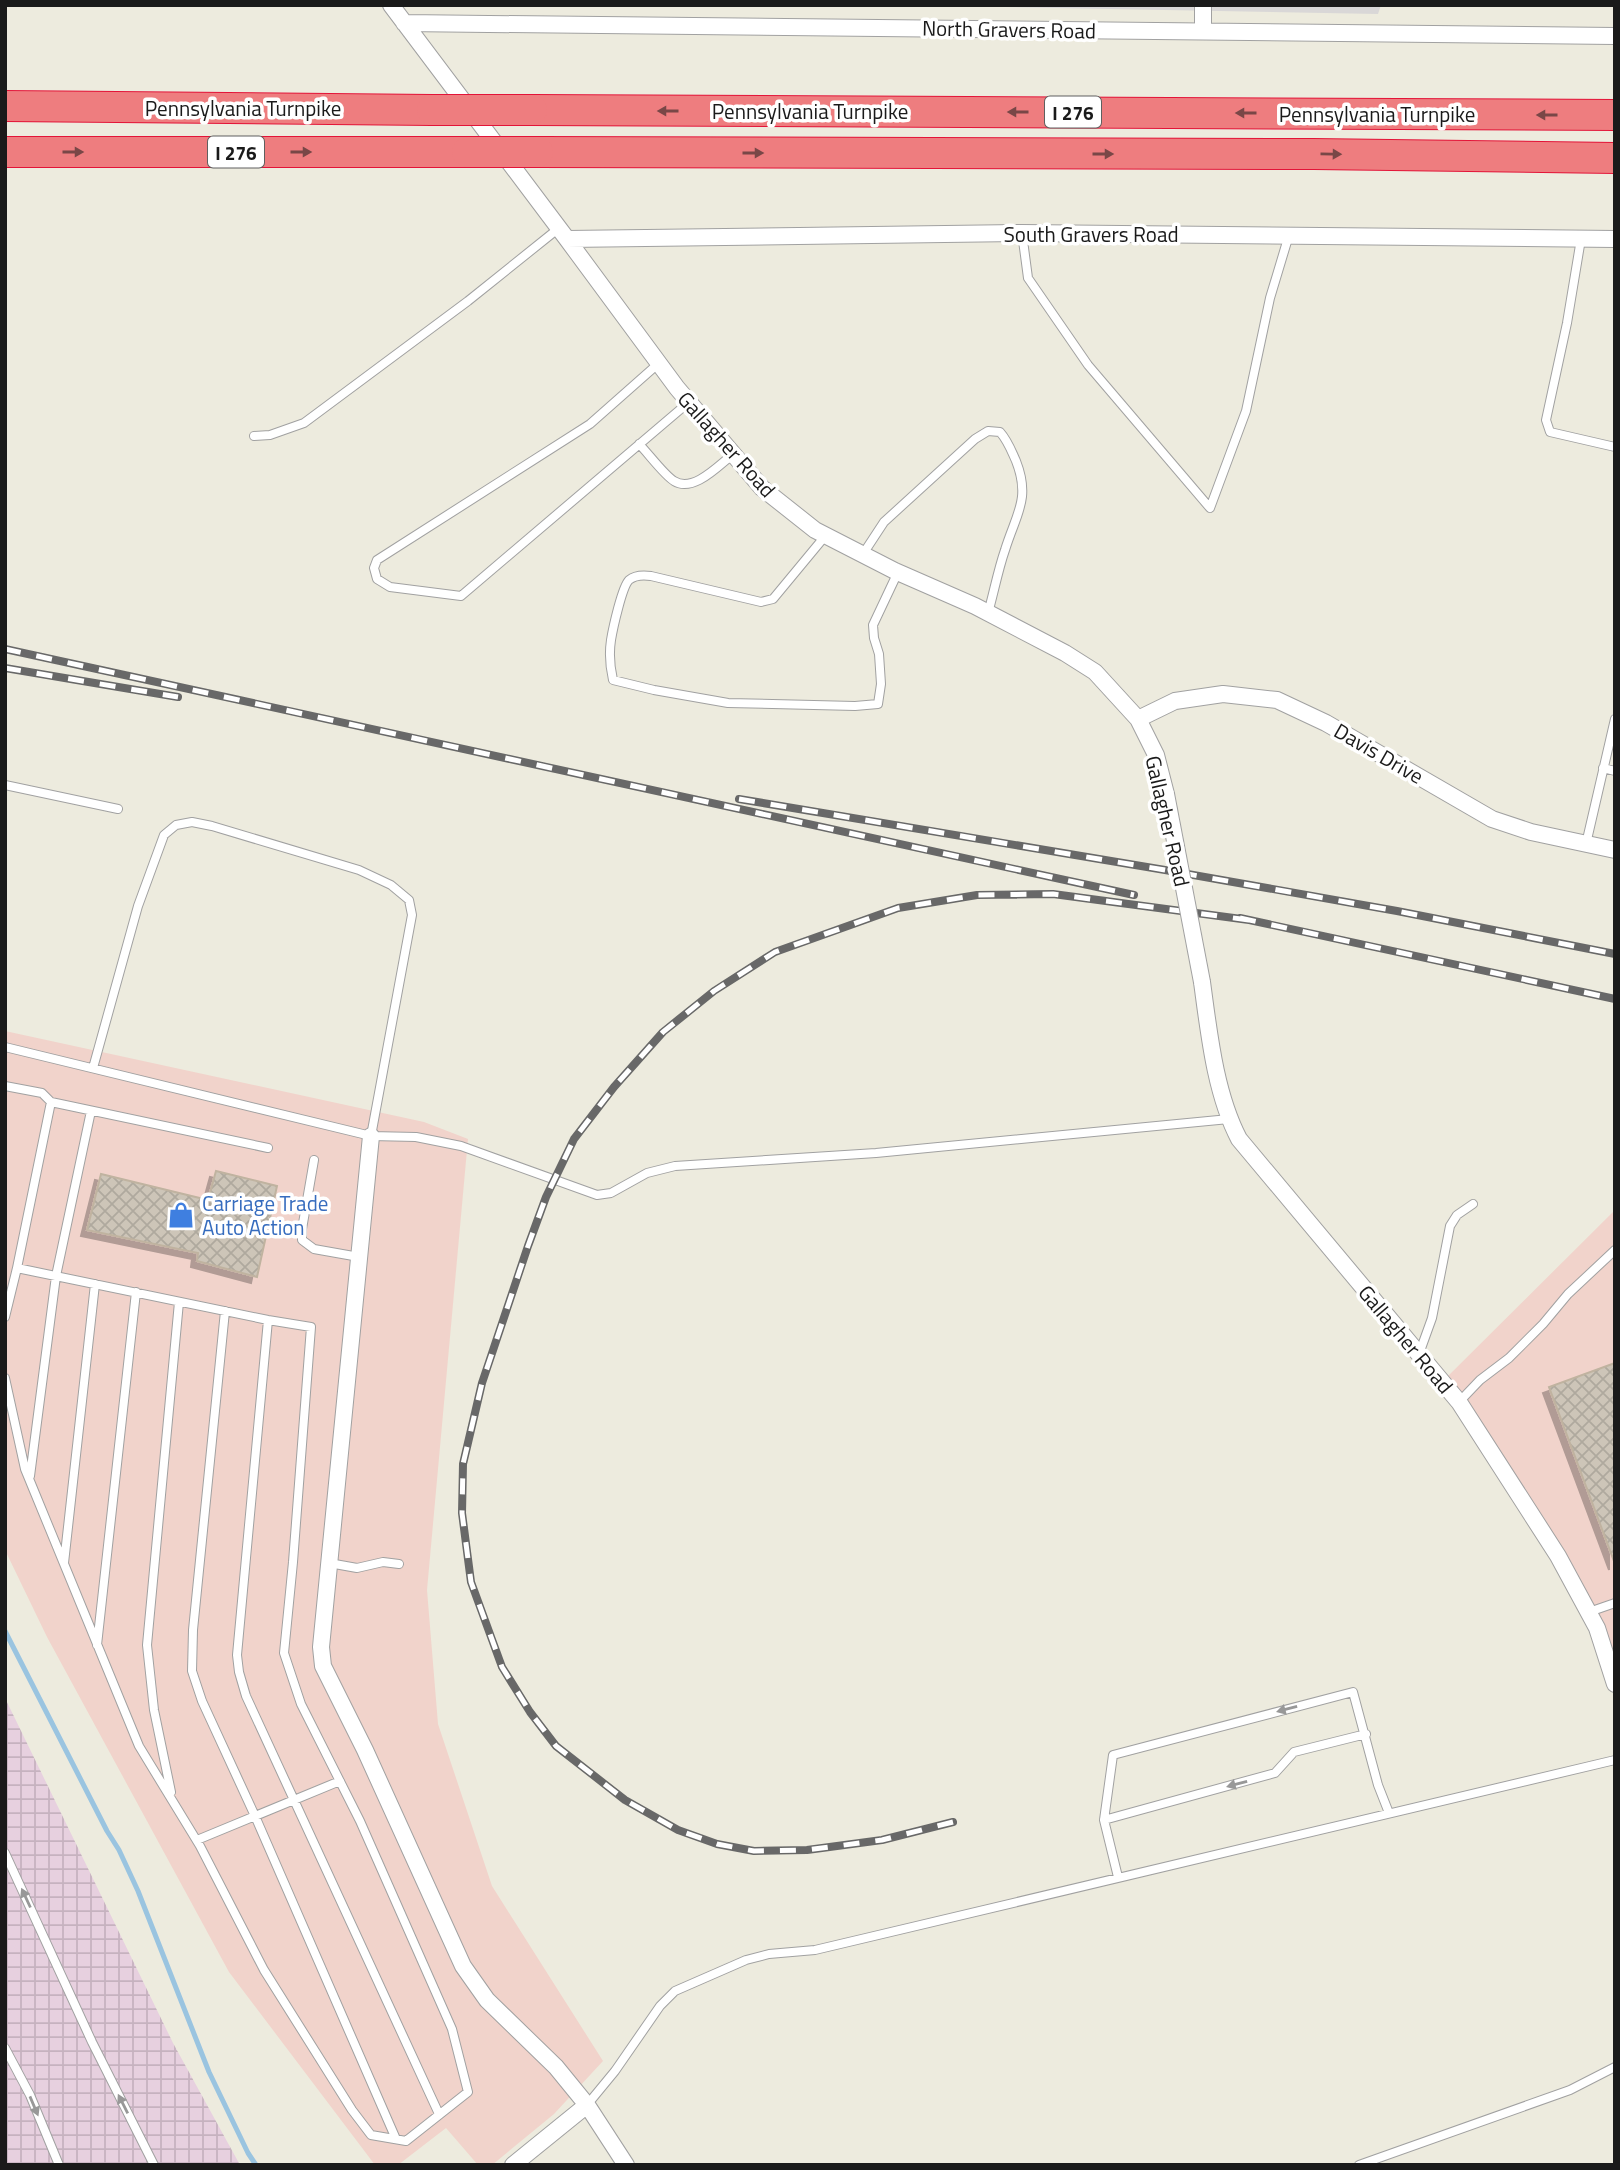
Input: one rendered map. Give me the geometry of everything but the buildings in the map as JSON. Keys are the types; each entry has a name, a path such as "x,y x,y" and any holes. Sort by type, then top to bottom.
{"highway":[{"name":"Pennsylvania Turnpike","path":"5,106 1615,115"},
{"name":"Pennsylvania Turnpike","path":"5,152 1300,154 1615,158"}],"street":[{"name":"Gallagher Road","path":"391,5 659,363 732,455 762,488 815,530 1065,653 1095,672 1138,719 1156,755 1166,794 1202,982 1209,1036 1228,1119 1239,1139 1459,1402 1558,1556 1597,1628 1615,1684"},
{"path":"1203,5 1203,31"},
{"name":"North Gravers Road","path":"404,23 1615,36"},
{"name":"South Gravers Road","path":"563,233 1023,233 1615,239"},
{"name":"Davis Drive","path":"1138,719 1175,701 1223,694 1277,700 1326,723 1492,819 1531,832 1615,850"},
{"path":"371,1136 321,1647 323,1666 365,1750 463,1966 487,2000 556,2067 587,2105 626,2165"},
{"path":"513,2165 587,2105"}],"lane":[{"path":"254,436 270,435 304,422 563,233"},
{"path":"1023,233 1028,278 1088,365 1210,508 1246,411 1270,298 1289,235"},
{"path":"1581,239 1567,323 1546,420 1550,432 1615,447"},
{"path":"659,363 590,424 377,560 373,568 377,579 390,587 461,596 689,402"},
{"path":"863,554 884,522 975,439 988,431 1000,432 1008,442 1022,477 1023,488 1021,506 988,613"},
{"path":"639,444 674,481 686,485 699,480 732,455"},
{"path":"826,535 774,599 761,602 651,576 641,575 630,579 625,587 611,640 610,669 613,680 728,704 878,704 881,684 873,625 898,572"},
{"path":"1586,844 1615,719"},
{"path":"1604,768 1615,771"},
{"path":"5,785 118,809"},
{"path":"93,1068 138,906 164,835 176,825 192,822 212,826 359,870 391,885 410,900 412,915 371,1136"},
{"path":"5,1047 371,1136 416,1137 461,1146 597,1195 611,1193 647,1172 675,1166 876,1153 1228,1119"},
{"path":"5,1086 42,1093 51,1102 268,1149"},
{"path":"5,1317 51,1102"},
{"path":"29,1478 56,1276 91,1111"},
{"path":"314,1160 302,1240 314,1249 359,1257"},
{"path":"1419,1354 1432,1318 1450,1226 1457,1215 1473,1204"},
{"path":"1459,1402 1480,1380 1509,1358 1543,1324 1567,1294 1615,1250"},
{"path":"5,1378 25,1469 139,1746 197,1840 264,1970 352,2110 371,2135 405,2141 468,2092 452,2029 360,1821 301,1704 284,1653 311,1327 17,1268"},
{"path":"64,1565 95,1284"},
{"path":"97,1648 136,1292"},
{"path":"173,1799 154,1710 147,1645 179,1302"},
{"path":"225,1311 193,1630 192,1671 202,1702 255,1816 396,2140"},
{"path":"268,1320 237,1655 239,1672 246,1696 439,2114"},
{"path":"329,1563 357,1568 383,1562 399,1564"},
{"path":"1588,1612 1615,1603"},
{"path":"1118,1877 1104,1820 1113,1755 1353,1692 1378,1785 1389,1813"},
{"path":"1104,1820 1275,1773 1294,1752 1366,1734"},
{"path":"587,2105 615,2071 660,2006 675,1991 720,1970 769,1954 815,1950 1615,1760"},
{"path":"197,1840 340,1781"},
{"path":"5,1853 92,2042 154,2165"},
{"path":"5,2048 30,2095 59,2165"},
{"path":"1359,2165 1570,2090 1615,2067"}],"shaded area":[{"path":"897,5 1381,5 1378,14"},
{"path":"5,1031 424,1122 468,1139 427,1590 438,1724 492,1886 603,2061 554,2114 492,2165 478,2165 446,2128 398,2165 375,2165 229,1972 47,1637 5,1550"},
{"path":"1615,1210 1615,1684 1597,1628 1442,1382"},
{"path":"5,1698 173,2043 240,2165 5,2165"}],"waterway":[{"path":"5,1631 119,1850 138,1891 209,2072 256,2165"}],"railway":[{"path":"5,649 1134,895"},
{"path":"5,668 178,697"},
{"path":"739,799 1397,911 1615,954"},
{"path":"953,1822 882,1840 807,1850 754,1851 717,1844 678,1830 625,1800 556,1746 530,1712 502,1667 471,1582 462,1513 463,1464 482,1383 546,1197 574,1139 614,1087 663,1032 714,991 775,952 898,908 977,895 1053,894 1249,920"},
{"path":"1240,918 1615,999"}],"place":[{"name":"Carriage Trade Auto Action","path":"181,1215"}]}
